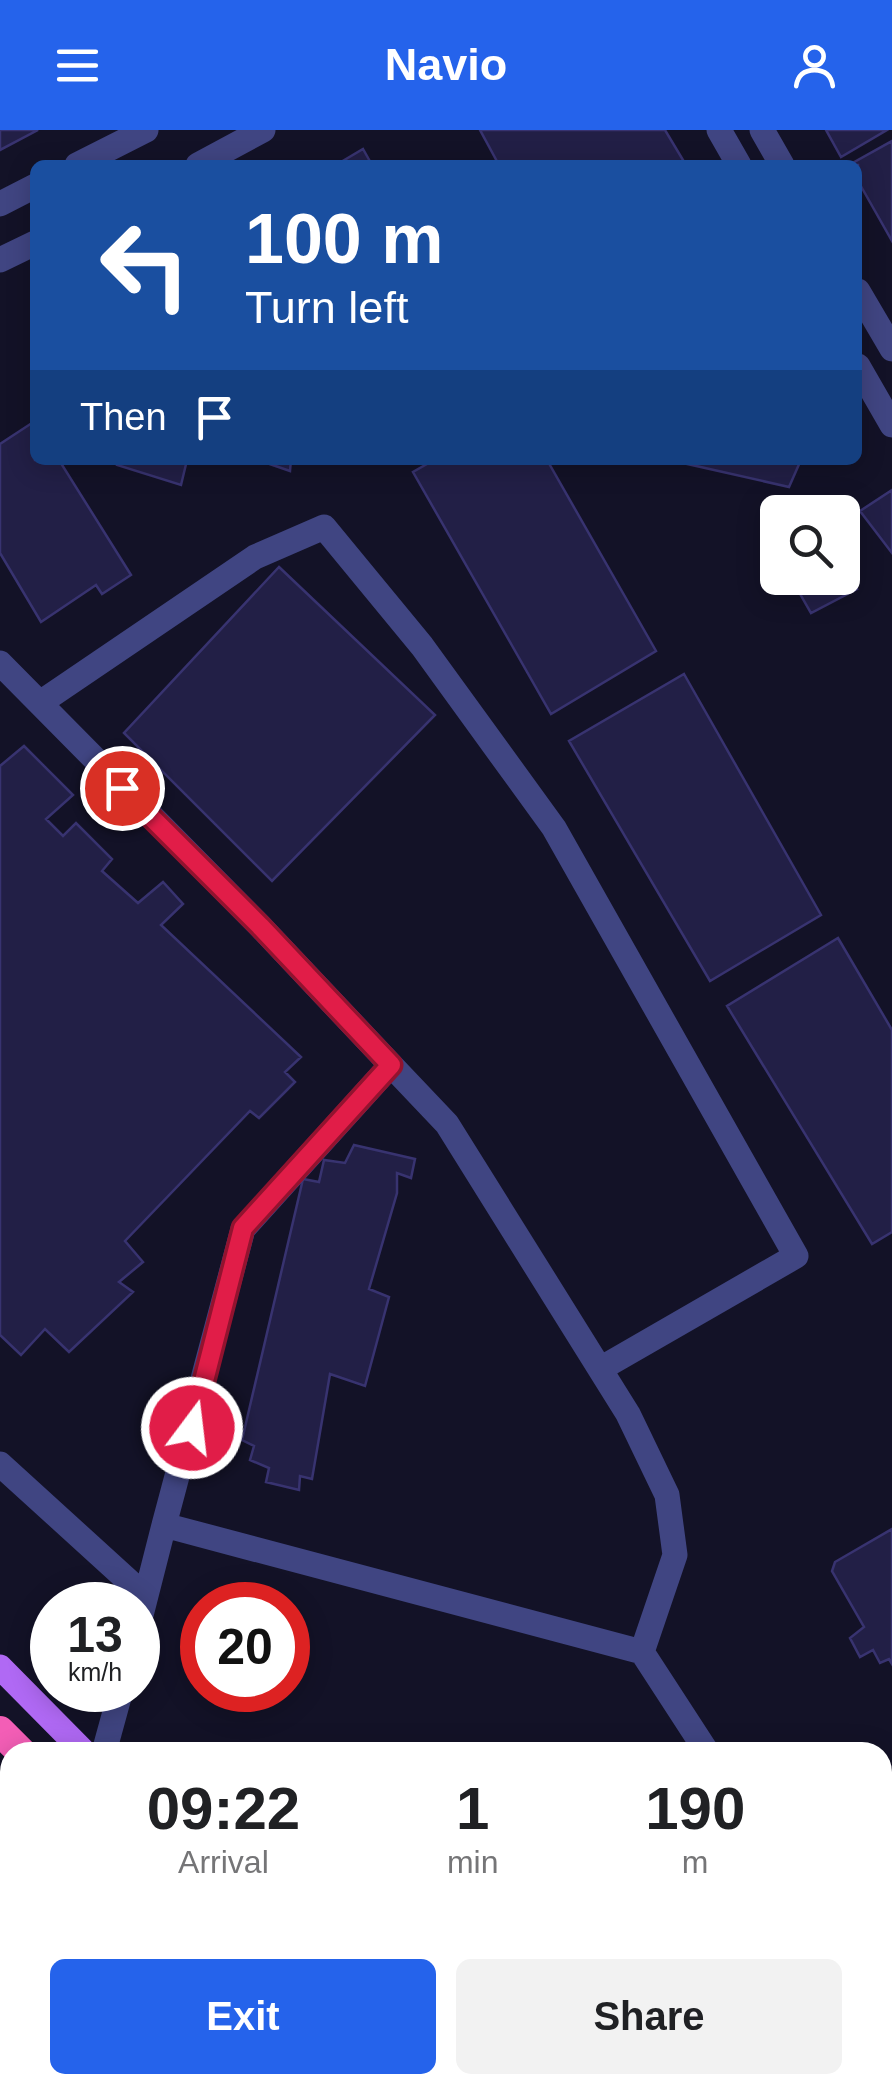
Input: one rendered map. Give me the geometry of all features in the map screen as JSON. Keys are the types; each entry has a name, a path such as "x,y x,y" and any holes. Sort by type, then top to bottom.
{"main road":[{"path":"0,1667 74,1742"}],"street":[{"path":"87,160 146,130"},
{"path":"207,160 263,130"},
{"path":"719,130 736,160"},
{"path":"762,130 779,160"},
{"path":"0,204 30,189"},
{"path":"0,260 30,245"},
{"path":"862,298 892,349"},
{"path":"862,373 892,425"},
{"path":"40,703 254,557 324,528 422,646 554,828 796,1256 600,1369"},
{"path":"0,663 260,926 447,1124 628,1414 667,1495 675,1555 642,1652"},
{"path":"150,1582 243,1228 391,1065"},
{"path":"0,1464 131,1582"},
{"path":"164,1525 642,1652 700,1742"},
{"path":"107,1742 115,1712"}],"building":[{"path":"0,130 38,130 0,150"},
{"path":"480,130 665,130 683,160 496,160"},
{"path":"826,130 887,130 841,157"},
{"path":"892,141 892,241 862,188 862,160 858,160"},
{"path":"363,149 369,160 344,160"},
{"path":"30,424 30,465 62,465 131,575 102,594 96,585 41,622 0,553 0,444"},
{"path":"117,465 186,465 181,485"},
{"path":"425,465 550,465 656,651 551,714 413,472"},
{"path":"692,465 799,465 789,487"},
{"path":"892,490 892,553 860,511"},
{"path":"279,567 435,715 272,881 124,733"},
{"path":"801,595 846,595 811,613"},
{"path":"684,674 821,915 710,981 569,741"},
{"path":"24,746 73,795 46,819 63,836 76,823 112,859 102,871 138,903 163,882 183,904 161,925 301,1057 285,1072 295,1082 259,1118 250,1111 125,1241 143,1262 119,1282 133,1292 69,1352 45,1329 21,1355 0,1335 0,766"},
{"path":"838,938 892,1030 892,1232 872,1244 727,1006"},
{"path":"354,1145 415,1159 411,1178 397,1173 397,1193 369,1289 389,1297 365,1386 330,1374 312,1479 300,1476 299,1490 266,1482 269,1468 250,1460 254,1446 242,1440 303,1179 319,1182 324,1160 345,1163"},
{"path":"892,1529 892,1664 889,1659 880,1663 873,1650 860,1657 850,1638 864,1627 832,1571 835,1562"}],"route":[{"path":"122,788 391,1065 243,1228 192,1428"}]}
